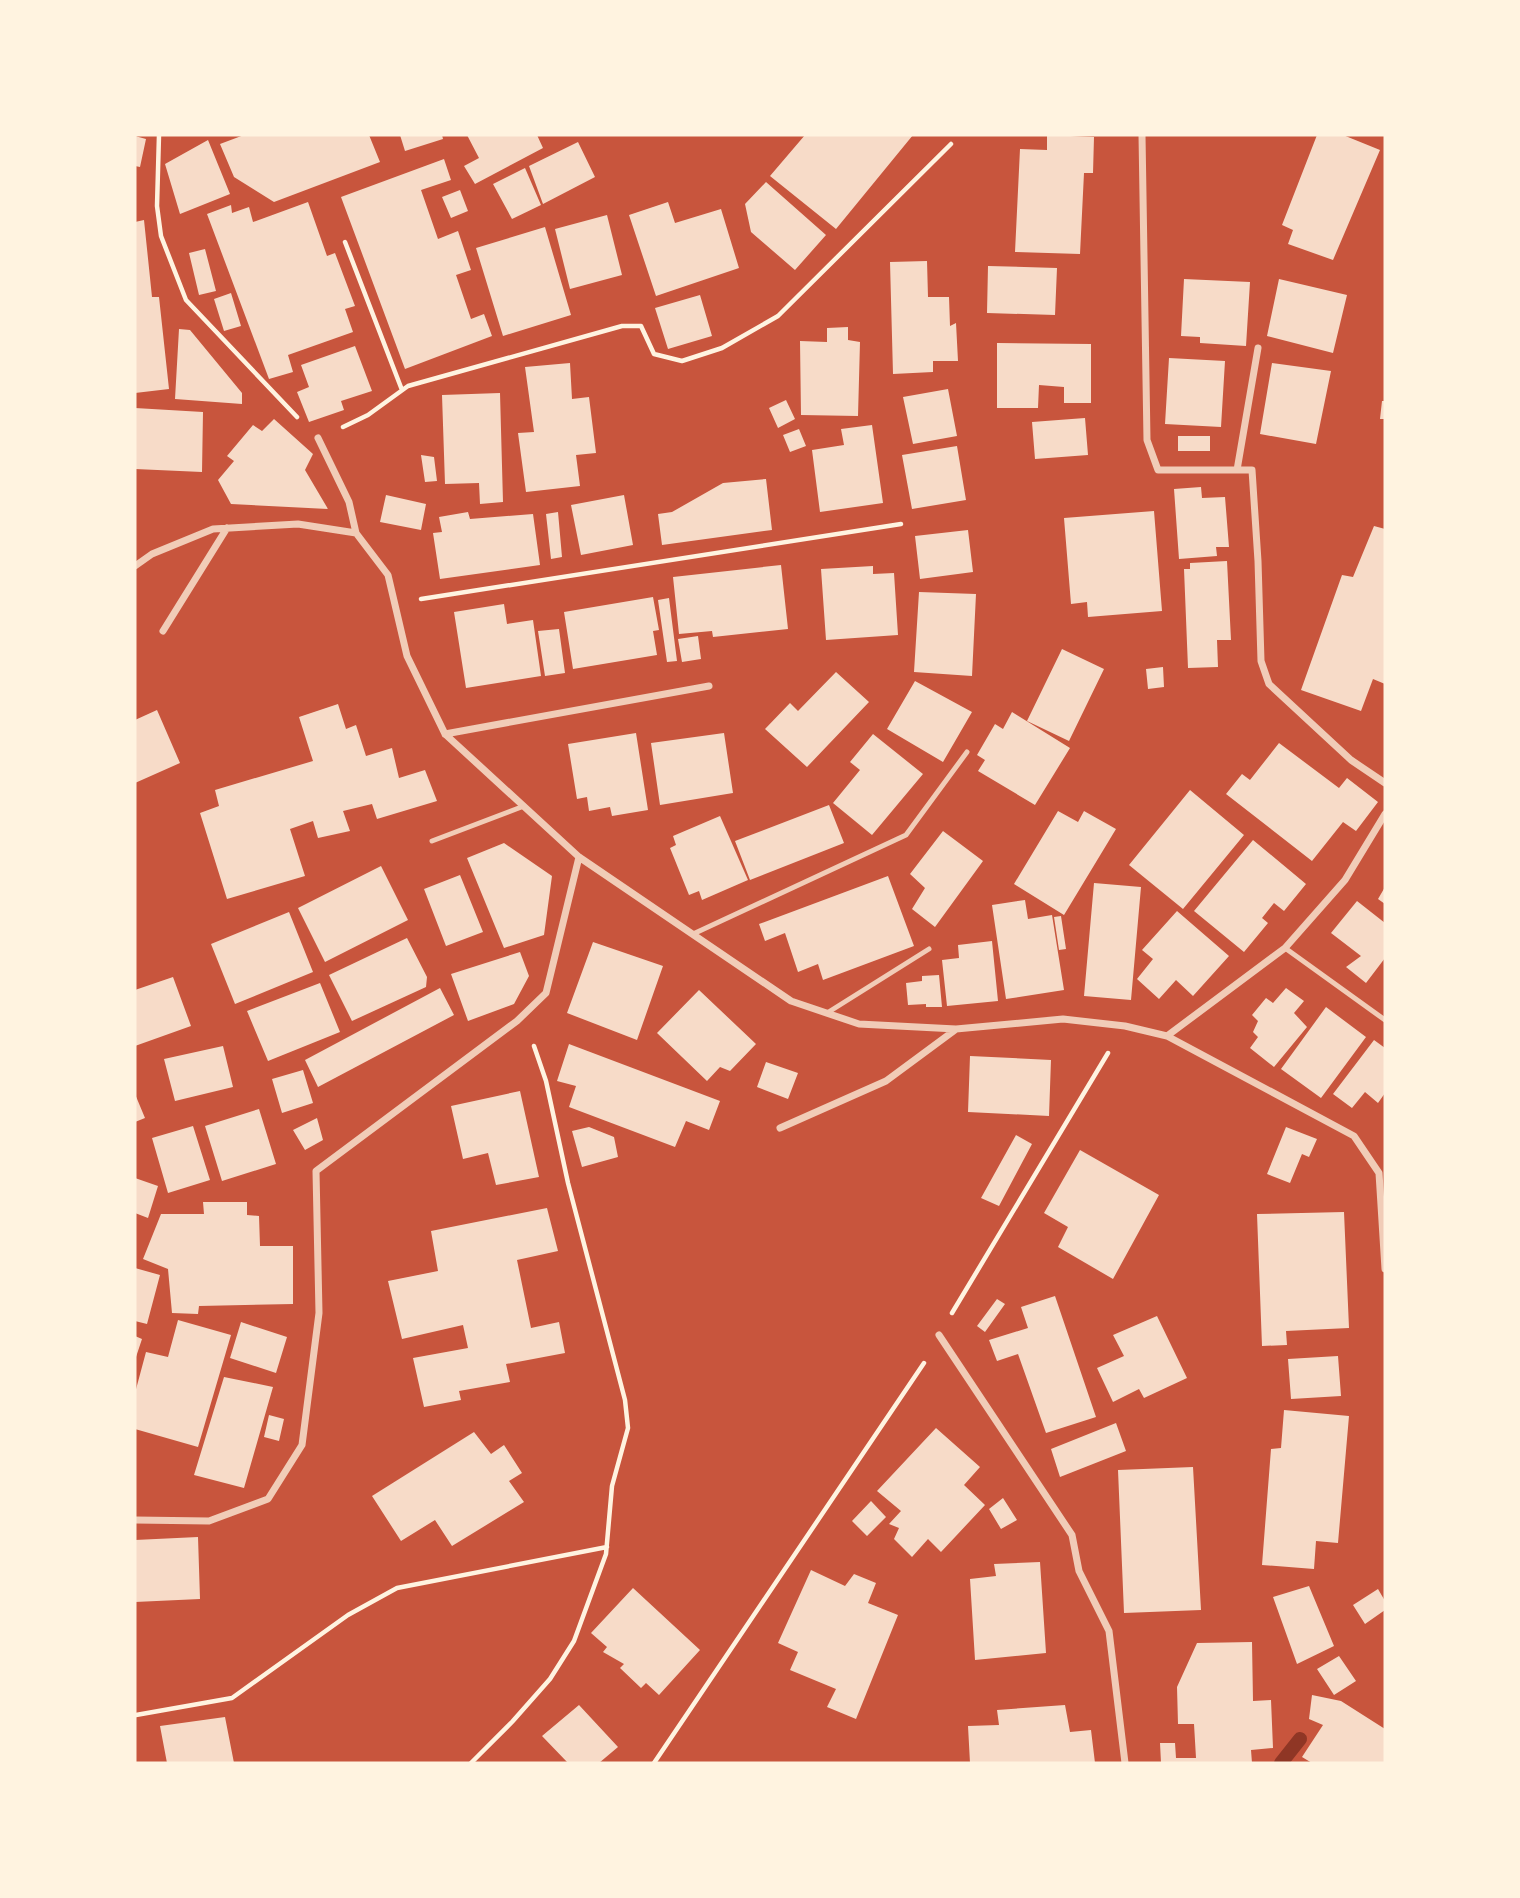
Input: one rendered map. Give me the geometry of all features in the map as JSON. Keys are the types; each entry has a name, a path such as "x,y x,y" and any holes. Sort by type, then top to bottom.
{"street":[{"path":"1142,135 1147,440 1158,470 1252,470 1261,661 1269,684 1351,760 1385,783"},
{"path":"1237,470 1258,348"},
{"path":"317,438 349,502 356,533 388,575 407,656 445,734 579,857 791,1001 859,1024 956,1029 1063,1020 1125,1026 1167,1036 1353,1136 1379,1173 1385,1269"},
{"path":"135,566 152,554 213,529 298,524 356,533"},
{"path":"163,631 227,528"},
{"path":"445,734 709,686"},
{"path":"1167,1036 1285,948 1345,880 1385,814"},
{"path":"135,1520 209,1521 268,1499 302,1445 319,1313 316,1171 524,1013 546,993 579,857"},
{"path":"780,1128 886,1081 956,1029"},
{"path":"939,1335 1072,1535 1079,1571 1109,1631 1125,1763"}],"lane":[{"path":"693,934 906,835 967,752"},
{"path":"432,841 524,806"},
{"path":"1285,948 1385,1020"},
{"path":"827,1013 929,949"}],"path":[{"path":"159,135 157,206 161,236 186,300 317,438 368,415 408,386 622,326 641,326 654,354 682,361 722,348 778,316 951,144"},
{"path":"345,242 402,390"},
{"path":"394,604 901,524"},
{"path":"471,1763 550,1679 578,1629 607,1547 612,1486 628,1428 625,1400 568,1183 545,1081 524,1013"},
{"path":"956,1306 1125,1026"},
{"path":"654,1763 923,1363"},
{"path":"136,1715 232,1698 348,1615 397,1588 607,1547"}],"building":[{"path":"244,135 369,135 380,162 274,202 234,177 220,144"},
{"path":"400,135 442,135 443,139 405,151"},
{"path":"467,135 537,135 543,148 475,184 464,166 479,158"},
{"path":"805,135 913,135 836,229 770,176"},
{"path":"1047,135 1094,137 1093,173 1084,173 1080,254 1015,252 1020,149 1047,150"},
{"path":"1317,135 1343,135 1380,150 1333,260 1288,244 1293,230 1282,225"},
{"path":"135,136 146,139 140,167 135,166"},
{"path":"208,140 230,194 180,214 165,164"},
{"path":"578,142 595,177 543,204 529,166"},
{"path":"444,159 451,180 421,190 438,239 458,231 471,270 456,275 471,319 484,314 492,336 405,369 341,197"},
{"path":"525,168 541,205 512,219 493,184"},
{"path":"766,182 826,235 795,270 751,232 745,204"},
{"path":"460,190 468,211 451,218 442,197"},
{"path":"308,202 327,256 335,253 355,306 345,309 353,332 288,355 293,372 269,379 207,214 231,205 232,213 249,207 253,222"},
{"path":"668,202 675,223 721,209 739,268 656,296 629,215"},
{"path":"607,215 622,275 570,289 555,229"},
{"path":"144,220 152,297 159,297 169,389 135,393 135,222"},
{"path":"545,227 571,315 503,336 476,248"},
{"path":"205,249 216,291 199,295 189,253"},
{"path":"927,261 928,297 949,297 950,326 956,323 958,361 933,361 933,372 893,374 890,262"},
{"path":"988,266 1057,268 1055,315 987,313"},
{"path":"1184,279 1250,282 1246,346 1200,343 1200,337 1181,336"},
{"path":"1279,279 1347,295 1333,353 1267,336"},
{"path":"231,293 241,326 224,331 214,299"},
{"path":"700,295 712,336 668,349 655,308"},
{"path":"848,327 848,340 860,342 858,416 801,415 800,341 827,342 827,328"},
{"path":"179,329 190,330 242,393 242,404 175,399"},
{"path":"997,343 1091,344 1091,403 1064,403 1064,387 1039,385 1038,408 997,408"},
{"path":"355,346 372,391 341,401 344,410 309,422 297,392 309,387 301,365"},
{"path":"1169,358 1225,361 1221,427 1165,424"},
{"path":"570,363 572,399 589,397 596,453 576,455 580,486 526,492 518,433 534,432 525,367"},
{"path":"1272,363 1331,371 1316,444 1260,434"},
{"path":"948,389 957,436 913,444 903,397"},
{"path":"500,393 503,502 480,504 479,483 445,484 442,395"},
{"path":"786,400 795,419 778,428 769,408"},
{"path":"1382,401 1385,401 1385,419 1380,419"},
{"path":"135,408 203,412 202,472 135,469"},
{"path":"1085,418 1088,455 1035,459 1032,422"},
{"path":"274,419 313,454 305,470 328,509 231,504 218,480 234,461 227,456 253,425 262,431"},
{"path":"872,425 883,503 820,512 812,450 844,445 841,429"},
{"path":"799,429 806,446 790,452 783,435"},
{"path":"1178,436 1210,436 1210,451 1178,451"},
{"path":"957,446 966,500 912,509 902,455"},
{"path":"421,455 434,457 437,481 425,482"},
{"path":"766,479 772,530 662,545 658,514 672,512 723,483"},
{"path":"1201,487 1202,498 1225,497 1229,547 1216,547 1217,556 1179,559 1174,489"},
{"path":"386,495 426,504 421,530 380,522"},
{"path":"624,495 633,545 581,555 571,505"},
{"path":"1154,511 1162,611 1088,617 1087,602 1071,604 1064,518"},
{"path":"468,512 470,519 533,514 540,565 440,579 433,533 442,532 439,517"},
{"path":"558,512 562,557 551,559 546,514"},
{"path":"1374,526 1385,529 1385,684 1373,679 1361,711 1301,690 1342,575 1353,577"},
{"path":"968,530 973,572 920,579 915,536"},
{"path":"1227,561 1231,640 1217,640 1218,667 1188,668 1184,569 1190,569 1190,563"},
{"path":"781,565 788,629 713,637 712,631 679,634 673,577"},
{"path":"873,566 873,574 894,573 898,635 826,640 821,569"},
{"path":"919,592 976,594 972,676 914,672"},
{"path":"653,597 659,630 653,631 657,655 573,669 564,612"},
{"path":"669,598 677,661 667,662 658,600"},
{"path":"504,604 507,624 533,620 541,676 466,688 454,612"},
{"path":"559,629 565,673 545,676 538,631"},
{"path":"698,636 701,659 682,662 678,639"},
{"path":"1062,649 1104,669 1069,741 1027,721"},
{"path":"1163,667 1164,687 1148,689 1146,669"},
{"path":"836,672 869,702 807,767 765,729 790,703 798,711"},
{"path":"915,681 972,712 943,762 887,729"},
{"path":"338,704 346,729 356,725 366,756 392,748 399,778 425,770 437,801 377,819 372,804 343,811 350,831 318,838 313,821 290,829 305,876 227,899 200,813 219,806 215,790 313,761 299,717"},
{"path":"157,710 180,763 135,783 135,720"},
{"path":"1012,712 1070,748 1035,805 978,771 985,760 977,755 995,724 1003,729"},
{"path":"636,733 648,810 612,816 610,807 589,811 587,797 577,799 568,744"},
{"path":"724,733 733,793 660,805 651,743"},
{"path":"873,734 923,774 872,835 833,803 860,770 850,762"},
{"path":"1279,743 1339,788 1347,778 1378,802 1356,831 1343,822 1312,861 1226,794 1242,774 1250,780"},
{"path":"1190,790 1244,835 1183,909 1129,865"},
{"path":"829,805 844,843 750,880 735,841"},
{"path":"1058,811 1078,822 1084,811 1116,829 1064,915 1014,884"},
{"path":"720,816 748,880 702,900 699,891 689,895 670,848 676,845 673,836"},
{"path":"943,831 983,861 935,927 912,909 925,888 910,874"},
{"path":"1253,840 1306,884 1284,911 1274,903 1262,918 1268,923 1244,952 1194,911"},
{"path":"504,843 552,876 544,935 504,948 467,858"},
{"path":"381,866 408,920 325,962 298,908"},
{"path":"460,875 483,932 446,946 424,889"},
{"path":"888,876 914,946 823,980 818,964 798,972 785,933 765,941 759,924"},
{"path":"1094,883 1141,887 1131,1000 1084,996"},
{"path":"1385,887 1385,904 1378,899"},
{"path":"1025,900 1028,919 1052,915 1064,990 1006,999 992,905"},
{"path":"1357,901 1385,923 1385,958 1366,983 1346,967 1361,956 1331,933"},
{"path":"1177,911 1229,956 1193,996 1176,980 1159,999 1137,979 1153,959 1142,950"},
{"path":"289,912 313,972 235,1004 211,944"},
{"path":"1061,916 1066,949 1059,950 1054,917"},
{"path":"407,938 427,977 426,987 352,1021 329,975"},
{"path":"992,941 998,1001 947,1006 942,960 959,958 958,945"},
{"path":"593,942 663,966 637,1040 567,1013"},
{"path":"520,952 529,976 514,1004 468,1021 451,974"},
{"path":"939,975 942,1007 908,1005 906,983 922,981 922,976"},
{"path":"173,977 191,1026 135,1046 135,990"},
{"path":"320,983 340,1032 268,1061 247,1011"},
{"path":"440,988 454,1015 318,1087 305,1060"},
{"path":"1286,988 1304,1001 1294,1013 1307,1027 1274,1067 1250,1048 1258,1037 1253,1032 1258,1021 1252,1015 1266,998 1273,1003"},
{"path":"699,990 756,1044 730,1071 720,1067 707,1081 657,1033"},
{"path":"1326,1007 1366,1037 1321,1098 1281,1069"},
{"path":"1374,1040 1385,1048 1385,1093 1378,1103 1365,1092 1352,1108 1333,1094"},
{"path":"569,1044 720,1101 709,1130 686,1121 675,1147 569,1107 576,1086 557,1081"},
{"path":"223,1046 233,1087 175,1101 164,1059"},
{"path":"970,1056 1051,1060 1049,1116 968,1112"},
{"path":"766,1062 798,1073 788,1099 757,1087"},
{"path":"303,1070 313,1103 282,1113 272,1079"},
{"path":"520,1091 539,1177 496,1185 488,1153 463,1159 451,1106"},
{"path":"135,1094 145,1118 135,1122"},
{"path":"259,1109 276,1164 222,1181 205,1126"},
{"path":"317,1118 323,1140 305,1150 293,1130"},
{"path":"193,1126 210,1180 168,1193 152,1138"},
{"path":"589,1127 614,1137 618,1157 582,1167 572,1131"},
{"path":"1286,1127 1317,1139 1309,1157 1302,1154 1290,1183 1267,1174"},
{"path":"1016,1135 1032,1144 999,1206 981,1198"},
{"path":"1080,1150 1159,1195 1113,1279 1058,1247 1068,1227 1044,1213"},
{"path":"135,1178 158,1186 148,1218 135,1213"},
{"path":"203,1202 247,1202 247,1215 259,1216 260,1246 293,1246 293,1304 199,1306 198,1314 172,1313 168,1269 143,1259 161,1214 204,1214"},
{"path":"547,1208 558,1251 517,1260 531,1328 559,1322 565,1353 506,1364 510,1382 459,1391 461,1400 424,1407 413,1358 468,1348 463,1325 402,1339 388,1281 438,1271 431,1231"},
{"path":"1344,1212 1349,1328 1286,1331 1287,1345 1262,1346 1257,1214"},
{"path":"135,1268 160,1275 147,1324 135,1321"},
{"path":"1055,1296 1096,1417 1046,1433 1018,1354 997,1361 989,1340 1028,1328 1021,1307"},
{"path":"997,1299 1005,1304 985,1332 977,1326"},
{"path":"1157,1316 1187,1378 1144,1398 1139,1389 1113,1402 1097,1368 1124,1356 1113,1335"},
{"path":"178,1320 231,1335 198,1447 135,1429 135,1393 146,1352 168,1357"},
{"path":"241,1322 287,1337 276,1373 230,1358"},
{"path":"135,1336 142,1339 135,1360"},
{"path":"1338,1356 1341,1396 1291,1399 1288,1359"},
{"path":"224,1377 273,1387 244,1488 194,1475"},
{"path":"1284,1410 1349,1416 1338,1543 1316,1541 1314,1569 1262,1565 1271,1449 1281,1448"},
{"path":"269,1415 284,1419 279,1441 264,1437"},
{"path":"1116,1423 1126,1451 1060,1477 1051,1449"},
{"path":"936,1428 980,1467 964,1485 985,1505 941,1552 928,1539 912,1557 894,1539 899,1528 889,1524 901,1511 877,1491"},
{"path":"474,1432 491,1454 504,1445 522,1473 509,1481 524,1502 452,1546 435,1520 401,1541 372,1496"},
{"path":"1193,1467 1201,1610 1124,1613 1118,1470"},
{"path":"1003,1498 1017,1520 1001,1529 989,1509"},
{"path":"871,1501 886,1517 867,1536 852,1521"},
{"path":"198,1537 200,1599 135,1602 135,1540"},
{"path":"1040,1562 1046,1653 975,1660 970,1579 996,1576 994,1564"},
{"path":"811,1570 845,1586 854,1574 876,1583 868,1603 898,1615 856,1719 827,1707 836,1689 790,1670 798,1652 778,1643"},
{"path":"1309,1586 1334,1646 1297,1664 1273,1597"},
{"path":"633,1588 700,1650 659,1695 646,1683 641,1688 620,1668 624,1664 603,1652 607,1647 591,1633"},
{"path":"1378,1589 1385,1601 1385,1610 1365,1624 1353,1605"},
{"path":"1252,1642 1253,1701 1271,1700 1273,1748 1251,1750 1252,1763 1161,1763 1160,1743 1175,1743 1176,1758 1196,1758 1194,1724 1178,1724 1177,1687 1197,1643"},
{"path":"1339,1656 1356,1681 1334,1695 1317,1669"},
{"path":"1312,1695 1341,1701 1385,1729 1385,1763 1312,1763 1302,1757 1323,1725 1309,1719"},
{"path":"579,1705 618,1747 599,1763 568,1763 542,1736"},
{"path":"1065,1705 1070,1732 1091,1730 1095,1763 970,1763 968,1726 999,1725 997,1710"},
{"path":"225,1717 234,1763 167,1763 160,1726"}],"waterway":[{"path":"1281,1763 1300,1739"}]}
